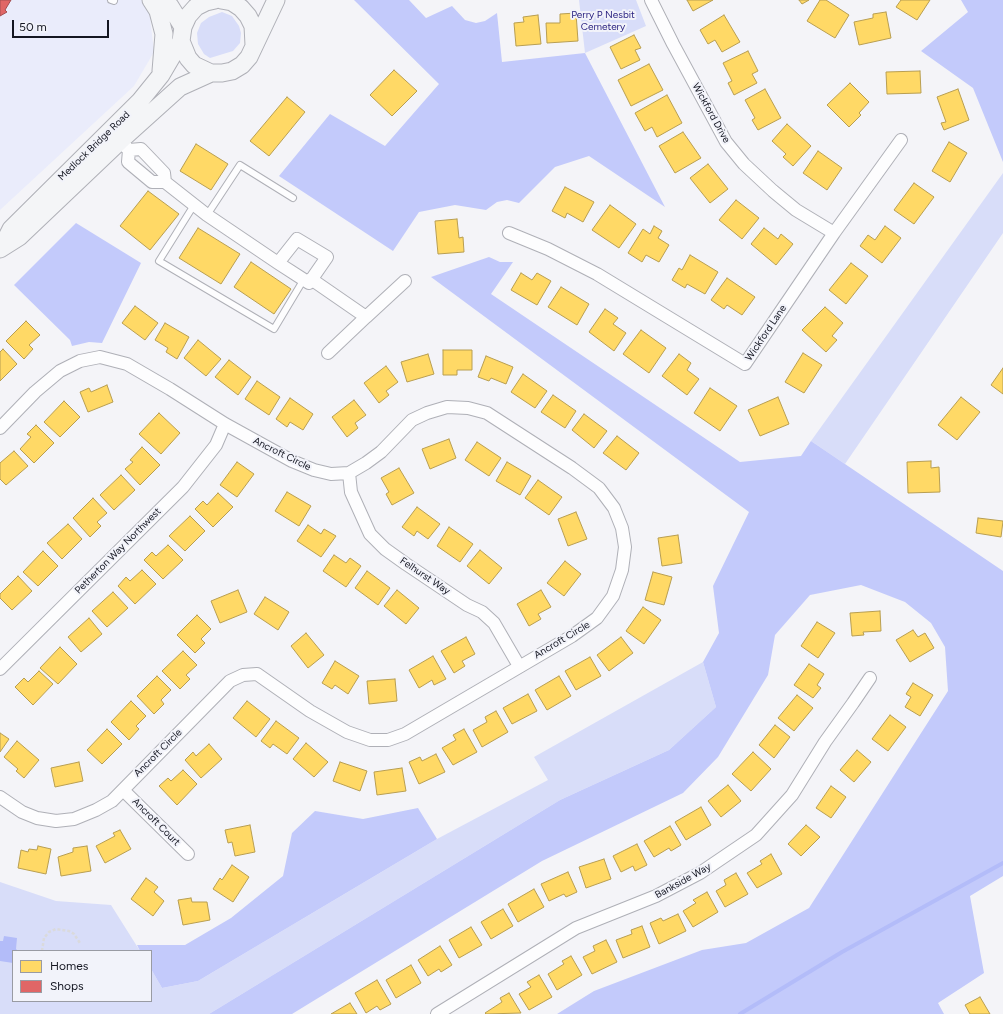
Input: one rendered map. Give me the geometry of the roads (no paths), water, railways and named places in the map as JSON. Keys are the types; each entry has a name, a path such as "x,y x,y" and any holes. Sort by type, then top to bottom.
{"main road":[{"path":"151,0 158,11 164,34 161,75"},
{"path":"163,0 170,6 182,34 184,50 191,62 202,70 211,73"},
{"name":"Medlock Bridge Road","path":"120,141 140,101 161,75 182,34 188,16 196,7 211,0 232,2 241,8 248,16 254,31 253,48"},
{"name":"Medlock Bridge Road","path":"1,248 19,237 120,141 180,87 211,73 222,74 232,71 242,65 249,57 276,0"}],"street":[{"name":"Wickford Drive","path":"651,0 726,142 744,164 773,191 796,210 834,233"},
{"name":"Wickford Lane","path":"509,233 548,249 597,274 746,364 834,233 901,140"},
{"path":"120,141 128,162 152,182 165,182 207,215 278,263 307,279 366,317"},
{"path":"120,141 141,149 164,173 165,182"},
{"path":"278,263 297,239 326,258 307,279"},
{"path":"328,353 405,280"},
{"name":"Ancroft Circle","path":"0,428 35,392 60,371 80,361 100,357 127,364 225,424 292,461 314,470 331,474 349,473 381,452 412,420 427,413 447,407 468,408 487,413 572,468 599,488 614,508 622,528 625,547 622,570 613,596 597,618 572,636 405,734 388,740 370,740 347,732 310,710 257,674 243,675 230,681 132,778 112,801 96,810 74,819 56,821 37,818 22,812 0,797"},
{"name":"Petherton Way Northwest","path":"0,669 183,487 216,445 225,424"},
{"name":"Felhurst Way","path":"349,473 351,492 370,534 406,564 467,605 482,612 494,623 519,666"},
{"name":"Bankside Way","path":"436,1014 576,928 656,896 700,873 756,836 792,795 824,742 854,703 870,678"},
{"name":"Ancroft Court","path":"123,790 188,854"}],"lane":[{"path":"207,215 240,165 293,198"},
{"path":"194,205 159,261 274,329 307,279"}],"waterway":[{"path":"740,1014 842,952 1003,863"}],"park label":[{"name":"Perry P Nesbit Cemetery","path":"603,20"}]}
